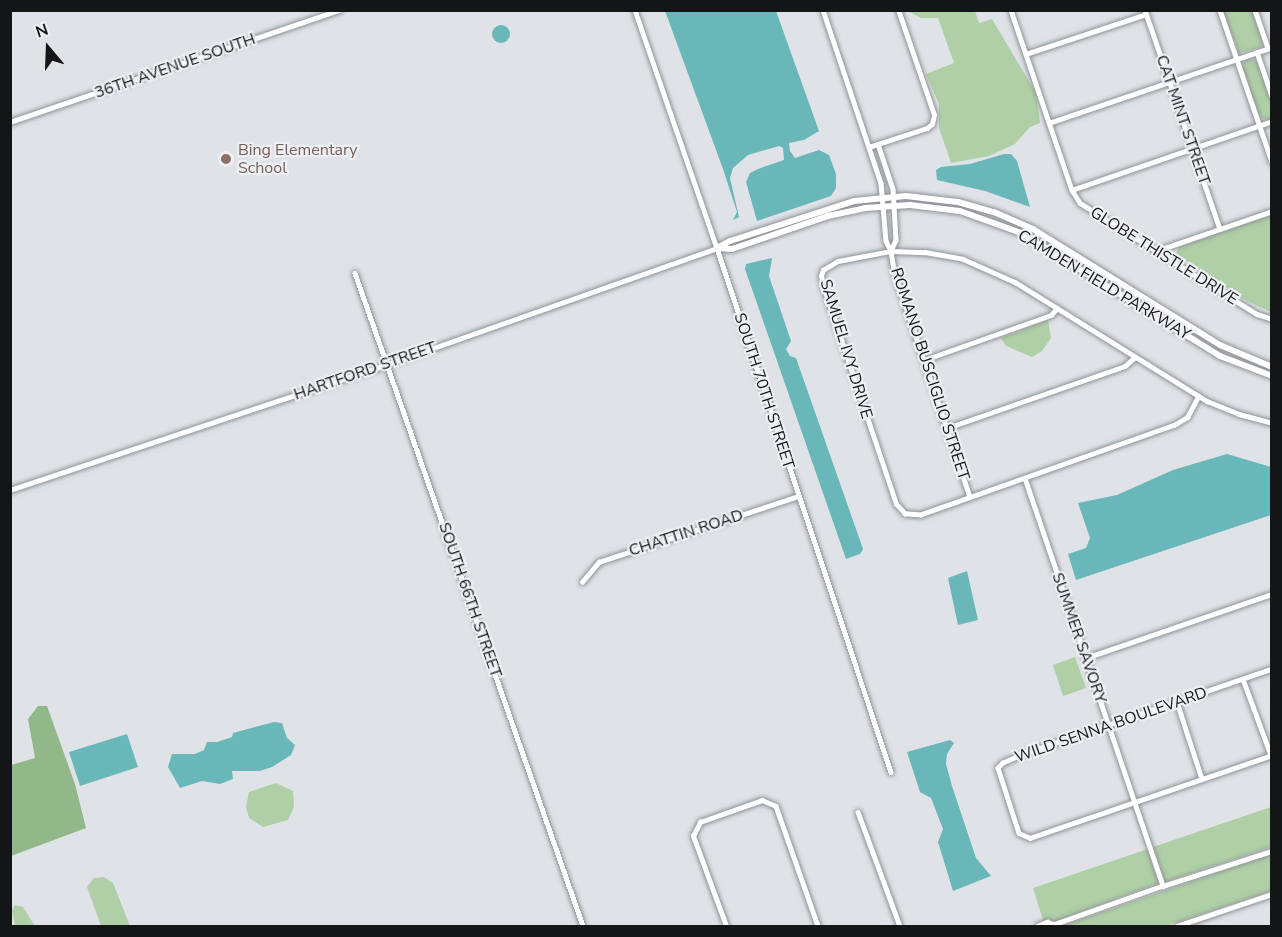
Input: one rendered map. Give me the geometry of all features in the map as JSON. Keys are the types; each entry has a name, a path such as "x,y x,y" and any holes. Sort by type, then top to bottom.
{"street":[{"name":"36TH AVENUE SOUTH","path":"10,122 339,10"},
{"name":"SOUTH 70TH STREET","path":"635,10 717,248 891,772"},
{"name":"ROMANO BUSCIGLIO STREET","path":"823,10 869,147 883,197 886,241 891,251 894,271 970,497"},
{"path":"869,147 927,128 932,124 934,115 898,10"},
{"name":"GLOBE THISTLE DRIVE","path":"1011,10 1072,190 1080,203 1257,314 1272,319"},
{"path":"1220,10 1272,162"},
{"path":"1049,123 1270,47 1255,10"},
{"path":"1026,54 1146,12"},
{"name":"CAT MINT STREET","path":"1146,12 1220,229"},
{"path":"1257,52 1272,96"},
{"path":"1072,190 1272,121"},
{"name":"ROMANO BUSCIGLIO STREET","path":"878,144 892,182 894,196 896,240 891,251"},
{"name":"CAMDEN FIELD PARKWAY","path":"717,248 730,241 831,206 894,196 958,201 1014,219 1220,345 1272,367"},
{"name":"CAMDEN FIELD PARKWAY","path":"717,248 732,249 836,214 884,206 952,209 1006,226 1036,241 1220,356 1272,376"},
{"path":"1156,251 1272,211"},
{"name":"HARTFORD STREET","path":"10,490 388,364 717,248"},
{"name":"SAMUEL IVY DRIVE","path":"1199,396 1188,417 1175,425 921,514 911,515 900,510 821,276 823,270 829,265 866,254 891,251 925,252 963,259 1005,276 1199,396 1228,410 1272,423"},
{"name":"SOUTH 66TH STREET","path":"355,273 583,927"},
{"path":"924,360 1051,315 1058,308"},
{"path":"947,428 1125,366 1135,357"},
{"name":"SUMMER SAVORY","path":"1025,478 1163,886"},
{"name":"CHATTIN ROAD","path":"582,582 599,562 798,496"},
{"path":"1086,658 1272,594"},
{"name":"WILD SENNA BOULEVARD","path":"1271,755 1030,838 1018,833 998,768 1003,763 1108,725 1272,669"},
{"path":"1243,679 1271,755"},
{"path":"1177,702 1202,779"},
{"path":"726,927 693,836 700,822 762,800 776,806 818,927"},
{"path":"858,812 900,927"},
{"path":"1037,927 1047,922 1057,926 1163,886 1272,851"},
{"path":"1177,927 1272,894"}],"green space":[{"path":"908,11 975,11 979,23 992,19 1036,93 1040,123 1030,127 1015,144 989,156 951,163 939,128 939,104 926,74 954,63 938,18 921,18"},
{"path":"1223,11 1252,11 1263,41 1261,47 1239,53"},
{"path":"1247,58 1257,61 1271,101 1271,119 1269,120 1259,117 1242,66"},
{"path":"1271,215 1271,312 1245,300 1176,254 1179,247"},
{"path":"1048,320 1051,338 1042,351 1032,357 1006,346 1001,338"},
{"path":"1075,657 1086,688 1063,696 1053,665"},
{"path":"38,706 47,706 75,784 86,828 11,856 11,765 35,758 28,719"},
{"path":"276,783 293,791 294,807 288,820 263,827 249,818 246,807 249,792"},
{"path":"1271,807 1271,847 1165,882 1153,847"},
{"path":"1148,849 1159,883 1056,921 1043,920 1033,888"},
{"path":"1271,854 1271,891 1166,926 1062,926"},
{"path":"104,877 113,883 130,926 101,926 87,887 94,878"},
{"path":"15,905 23,907 35,926 15,926 12,911"}],"water":[{"path":"665,11 776,11 819,131 804,140 789,143 790,151 795,158 819,150 829,155 836,174 836,188 831,196 757,221 746,182 750,173 784,160 783,148 779,146 748,155 733,168 730,178 739,217 733,220 737,212"},
{"path":"497,25 505,25 510,30 508,41 497,43 492,38 492,30"},
{"path":"1011,154 1017,161 1030,207 985,191 937,180 936,170 941,167 970,164"},
{"path":"772,258 769,276 791,341 786,349 790,356 796,358 863,549 860,554 846,559 745,269 746,264"},
{"path":"1227,454 1271,467 1271,515 1076,580 1068,554 1086,548 1090,538 1078,503 1117,495 1173,470"},
{"path":"967,571 978,620 958,625 948,578"},
{"path":"274,722 282,723 287,738 295,745 291,755 272,767 260,771 232,771 233,779 220,784 202,781 180,788 168,767 172,754 195,754 204,750 207,742 217,742 232,737 233,733"},
{"path":"127,734 138,767 80,786 69,752"},
{"path":"950,740 954,743 947,754 946,764 952,786 976,858 991,876 953,891 938,842 943,829 931,798 920,792 907,752"}],"place":[{"name":"Bing Elementary School","path":"226,159"}]}
